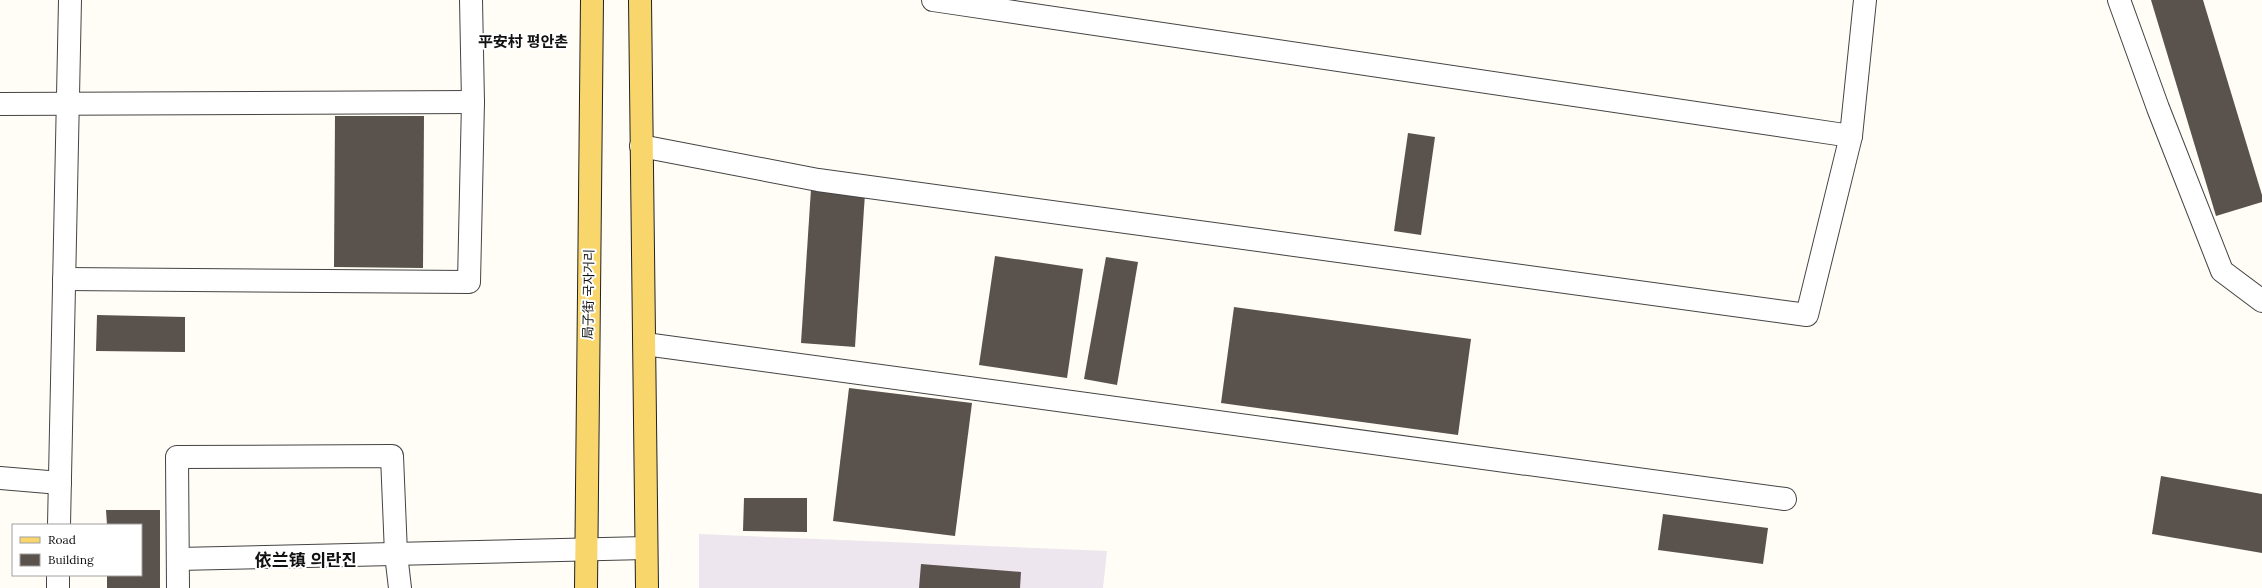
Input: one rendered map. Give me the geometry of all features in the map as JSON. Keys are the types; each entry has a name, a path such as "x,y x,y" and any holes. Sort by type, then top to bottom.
{"main road":[{"name":"局子街 국자거리","path":"586,588 592,0"},
{"path":"640,0 645,344 646,588"}],"street":[{"path":"59,524 70,0"},
{"path":"64,279 470,282 473,102 472,0"},
{"path":"933,0 1851,136"},
{"path":"641,146 818,180 1807,315 1851,136 1865,0"},
{"path":"2119,0 2158,108 2222,271 2262,301"},
{"path":"0,104 473,102"},
{"path":"645,344 1785,499"},
{"path":"178,588 177,457 392,456 396,554 400,588"},
{"path":"0,478 60,483"},
{"path":"178,559 646,548"},
{"path":"58,576 58,588"}],"shaded area":[{"path":"699,534 1107,551 1103,588 699,588"}],"building":[{"path":"2151,0 2203,0 2262,195 2262,202 2216,216"},
{"path":"335,116 424,116 423,268 334,267"},
{"path":"1408,133 1435,137 1421,235 1394,231"},
{"path":"811,189 865,193 855,347 801,343"},
{"path":"995,256 1083,269 1067,378 979,365"},
{"path":"1106,257 1138,262 1117,385 1084,379"},
{"path":"1234,307 1471,339 1458,435 1221,403"},
{"path":"97,315 185,317 185,352 96,351"},
{"path":"849,388 972,403 955,536 833,521"},
{"path":"2161,476 2262,494 2262,553 2152,534"},
{"path":"744,498 807,498 807,532 743,531"},
{"path":"106,510 160,510 160,588 107,588 107,576 142,576 142,524 107,524"},
{"path":"1663,514 1768,528 1763,564 1658,550"},
{"path":"921,564 1021,572 1020,588 919,588"}],"district":[{"name":"平安村 평안촌","path":"523,42"},
{"name":"依兰镇 의란진","path":"306,560"}]}
